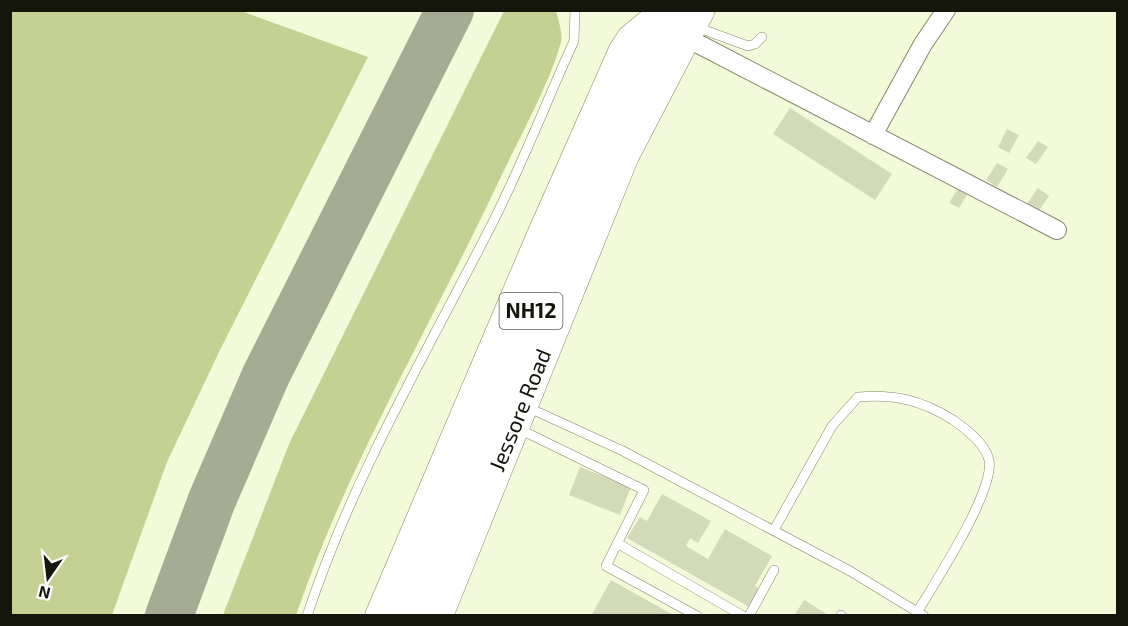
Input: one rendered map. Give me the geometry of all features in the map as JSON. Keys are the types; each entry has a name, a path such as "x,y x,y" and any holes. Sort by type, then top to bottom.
{"highway":[{"name":"Jessore Road","path":"436,615 622,156 681,19"},
{"name":"NH12","path":"402,615 498,394 589,169 634,72 681,19"}],"street":[{"path":"873,135 923,44 946,10"},
{"path":"378,615 540,235 622,50 630,38 681,19 873,135 1057,230"}],"lane":[{"path":"307,615 328,552 369,462 495,217 574,41 574,10"},
{"path":"681,19 748,46 755,44 762,37"},
{"path":"518,415 623,451 870,582 921,613 970,519 988,476 988,459 966,428 926,404 903,397 858,397 832,426 774,530"},
{"path":"518,415 644,490 606,566 697,615"},
{"path":"617,543 743,615"},
{"path":"749,615 774,570"}],"green space":[{"path":"10,11 241,11 368,57 219,352 167,462 112,615 11,615"},
{"path":"504,11 556,11 561,30 561,42 540,96 339,505 296,615 223,615 289,444"}],"building":[{"path":"790,108 892,174 875,200 773,134"},
{"path":"1007,129 1019,135 1009,153 998,147"},
{"path":"1038,141 1048,147 1036,164 1026,158"},
{"path":"997,163 1008,169 997,187 986,180"},
{"path":"962,182 971,188 959,208 949,203"},
{"path":"1038,188 1049,196 1037,213 1026,205"},
{"path":"580,467 631,487 620,515 569,495"},
{"path":"662,494 711,521 698,543 690,538 686,546 708,559 725,529 772,556 755,586 761,589 751,608 627,538 640,517 647,521"},
{"path":"611,580 675,616 591,616"},
{"path":"804,600 830,616 794,616"}],"taxiway":[{"path":"169,616 212,500 266,375 450,10"}]}
